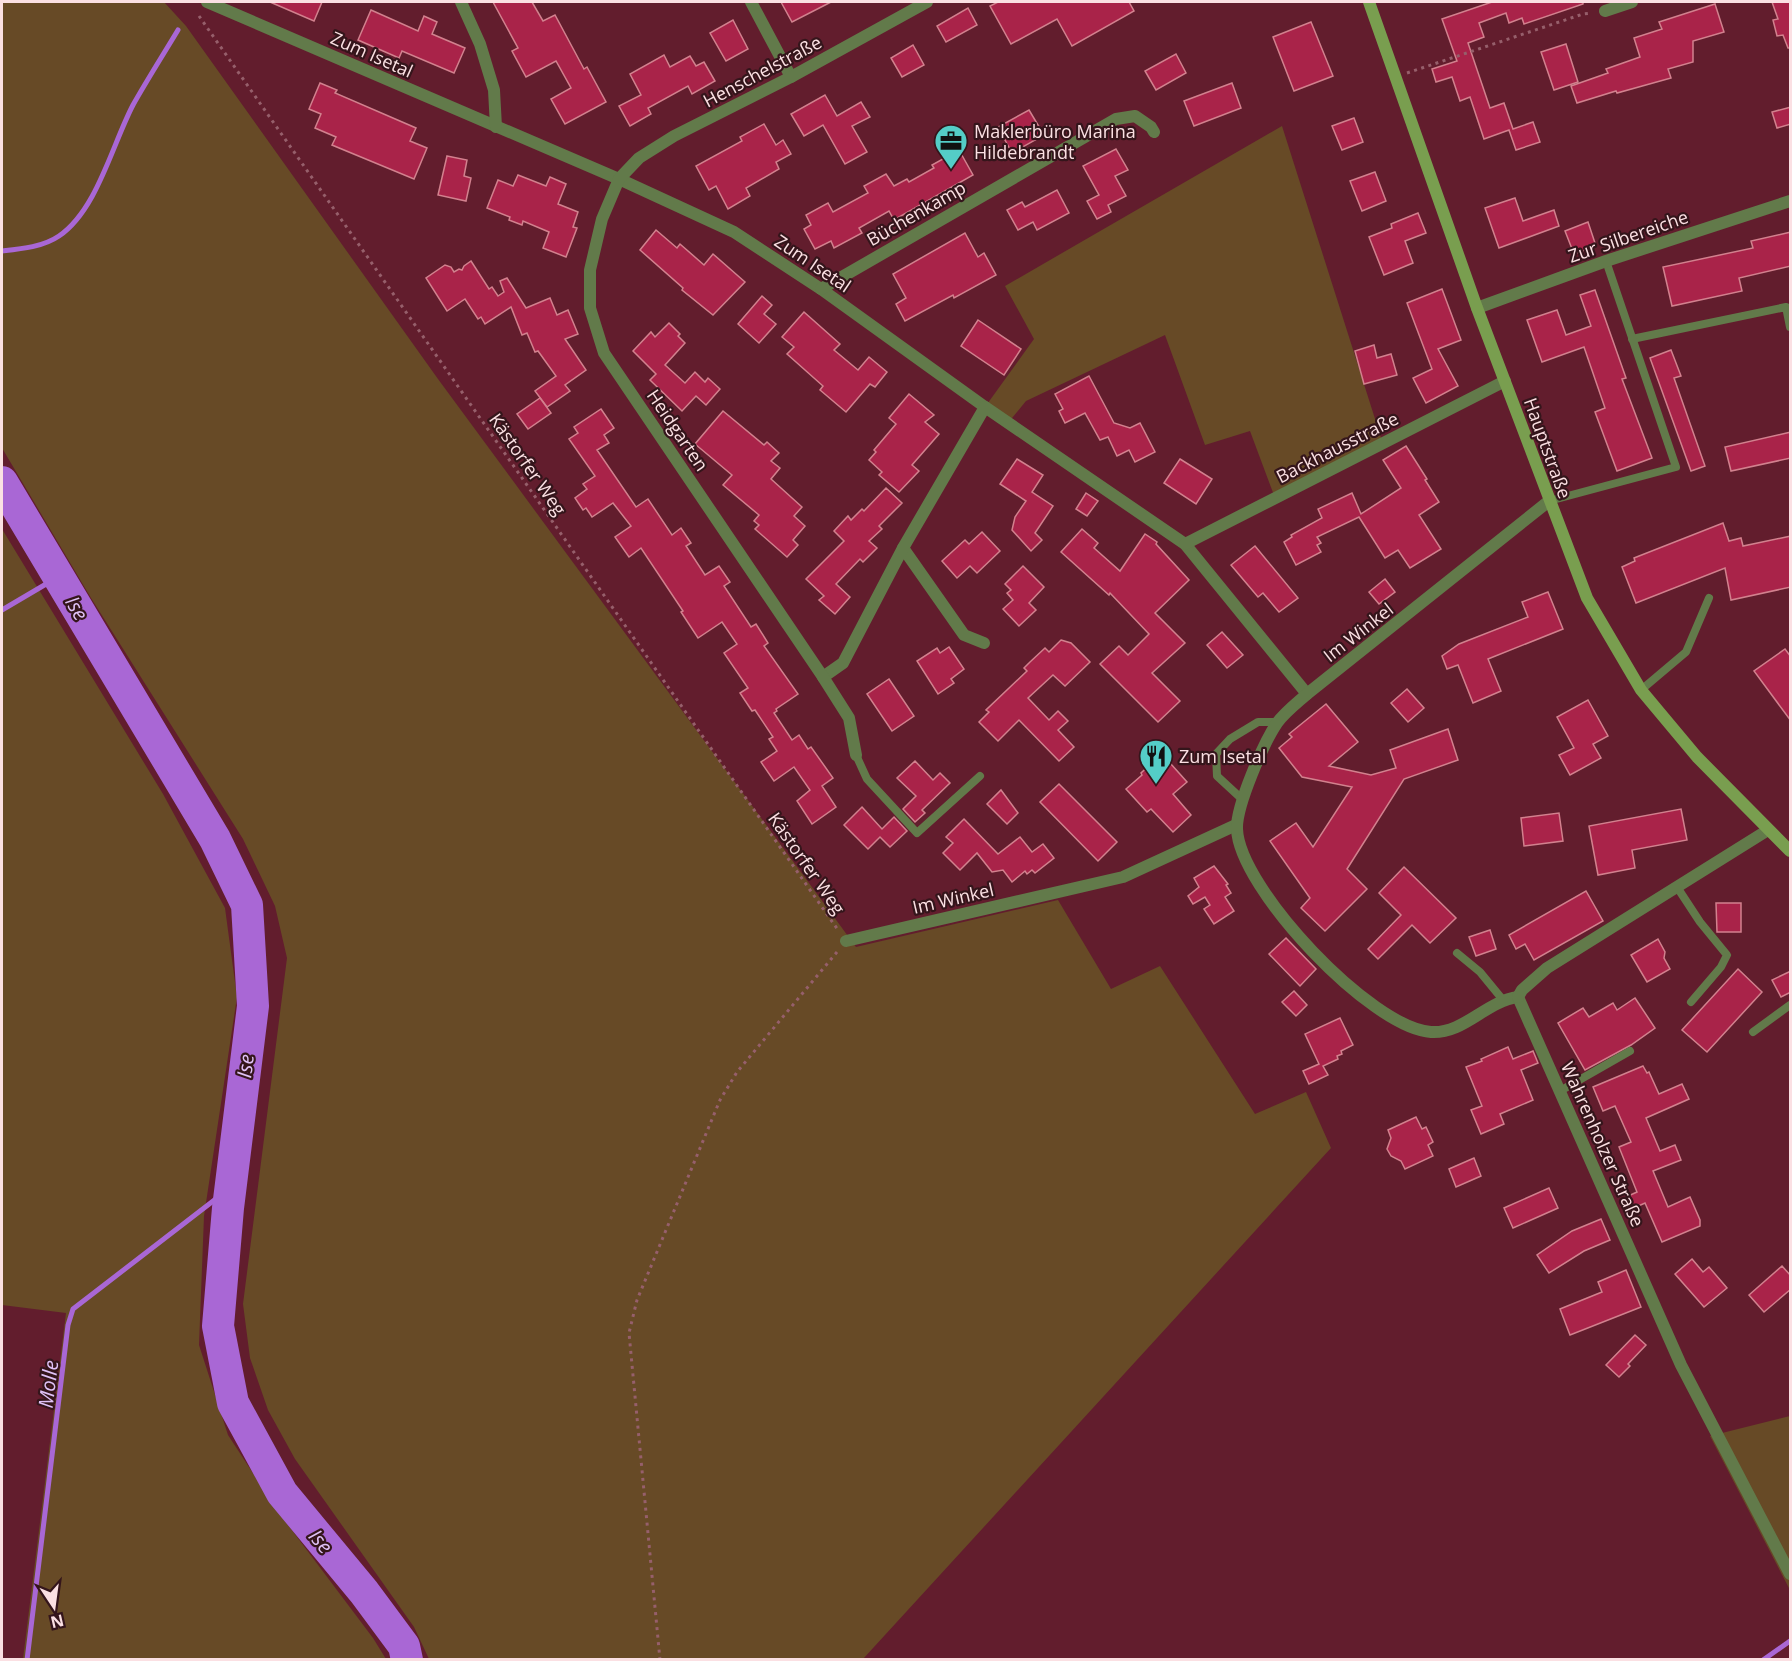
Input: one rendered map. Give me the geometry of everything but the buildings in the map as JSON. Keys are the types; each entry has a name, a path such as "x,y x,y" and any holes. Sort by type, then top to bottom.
{"street":[{"name":"Zum Isetal","path":"207,2 619,179 734,232 820,289 985,408 1185,544 1307,694"},
{"path":"461,2 480,44 494,90 496,127"},
{"path":"751,2 791,77"},
{"name":"Henschelstraße","path":"619,179 639,158 665,142 791,77 927,2"},
{"name":"Hauptstraße","path":"1369,2 1477,308 1587,598 1641,690 1697,757 1791,851"},
{"path":"1605,11 1632,2"},
{"name":"Büchenkamp","path":"820,289 1116,119 1136,116 1154,132"},
{"name":"Heidgarten","path":"619,179 602,219 590,270 590,308 604,352 824,677 849,718 856,755"},
{"name":"Zur Silbereiche","path":"1477,308 1606,261 1791,201"},
{"name":"Backhausstraße","path":"1185,544 1505,381"},
{"path":"824,677 843,663 903,548 985,408"},
{"name":"Im Winkel","path":"1518,997 1503,1000 1445,1032 1415,1029 1381,1010 1330,970 1277,908 1251,874 1238,842 1236,825 1262,752 1278,722 1307,694 1549,501"},
{"path":"903,548 964,635 984,643"},
{"name":"Im Winkel","path":"846,941 1123,877 1236,825"},
{"path":"1518,997 1522,990 1547,968 1768,830"},
{"name":"Wahrenholzer Straße","path":"1518,997 1681,1365 1791,1574"}],"lane":[{"path":"1549,501 1676,467 1606,261"},
{"path":"1632,339 1786,307 1791,327"},
{"path":"1641,690 1686,652 1708,598"},
{"path":"1243,801 1217,776 1216,754 1230,739 1258,722 1278,722"},
{"path":"856,755 867,779 917,833 980,776"},
{"path":"1677,887 1700,922 1727,955 1721,967 1691,1002"},
{"path":"1457,953 1480,972 1503,1000"},
{"path":"1754,1032 1791,1005"},
{"path":"1560,1091 1630,1051"}],"path":[{"name":"Kästorfer Weg","path":"193,7 846,941"},
{"path":"1394,77 1583,14 1605,11"},
{"path":"660,1659 629,1333 637,1300 720,1100 737,1072 846,941"}],"shaded area":[{"path":"2,2 164,2 186,26 438,379 856,947 1058,900 1111,989 1160,966 1255,1114 1306,1092 1331,1148 863,1659 429,1659 414,1627 295,1459 268,1410 250,1358 243,1304 287,958 275,906 243,839 91,598 2,448"},
{"path":"1282,126 1383,444 1275,498 1250,431 1205,445 1165,335 1026,401 1008,423 985,407 1034,339 1005,286"},
{"path":"2,529 163,794 225,908 237,997 204,1216 199,1345 228,1435 279,1513 373,1638 386,1659 23,1659 66,1313 2,1305"},
{"path":"1790,1416 1790,1590 1710,1436"}],"waterway":[{"path":"2,251 46,243 72,225 84,210 94,194 133,105 178,30"},
{"name":"Ise","path":"2,482 215,839 247,905 253,1006 228,1208 218,1326 233,1403 282,1493 364,1592 404,1646 407,1660"},
{"path":"2,610 58,577"},
{"name":"Molle","path":"27,1660 68,1325 73,1309 230,1188"},
{"path":"1763,1660 1790,1641"}],"place":[{"name":"Maklerbüro Marina Hildebrandt","path":"951,170"},
{"name":"Zum Isetal","path":"1156,785"}]}
